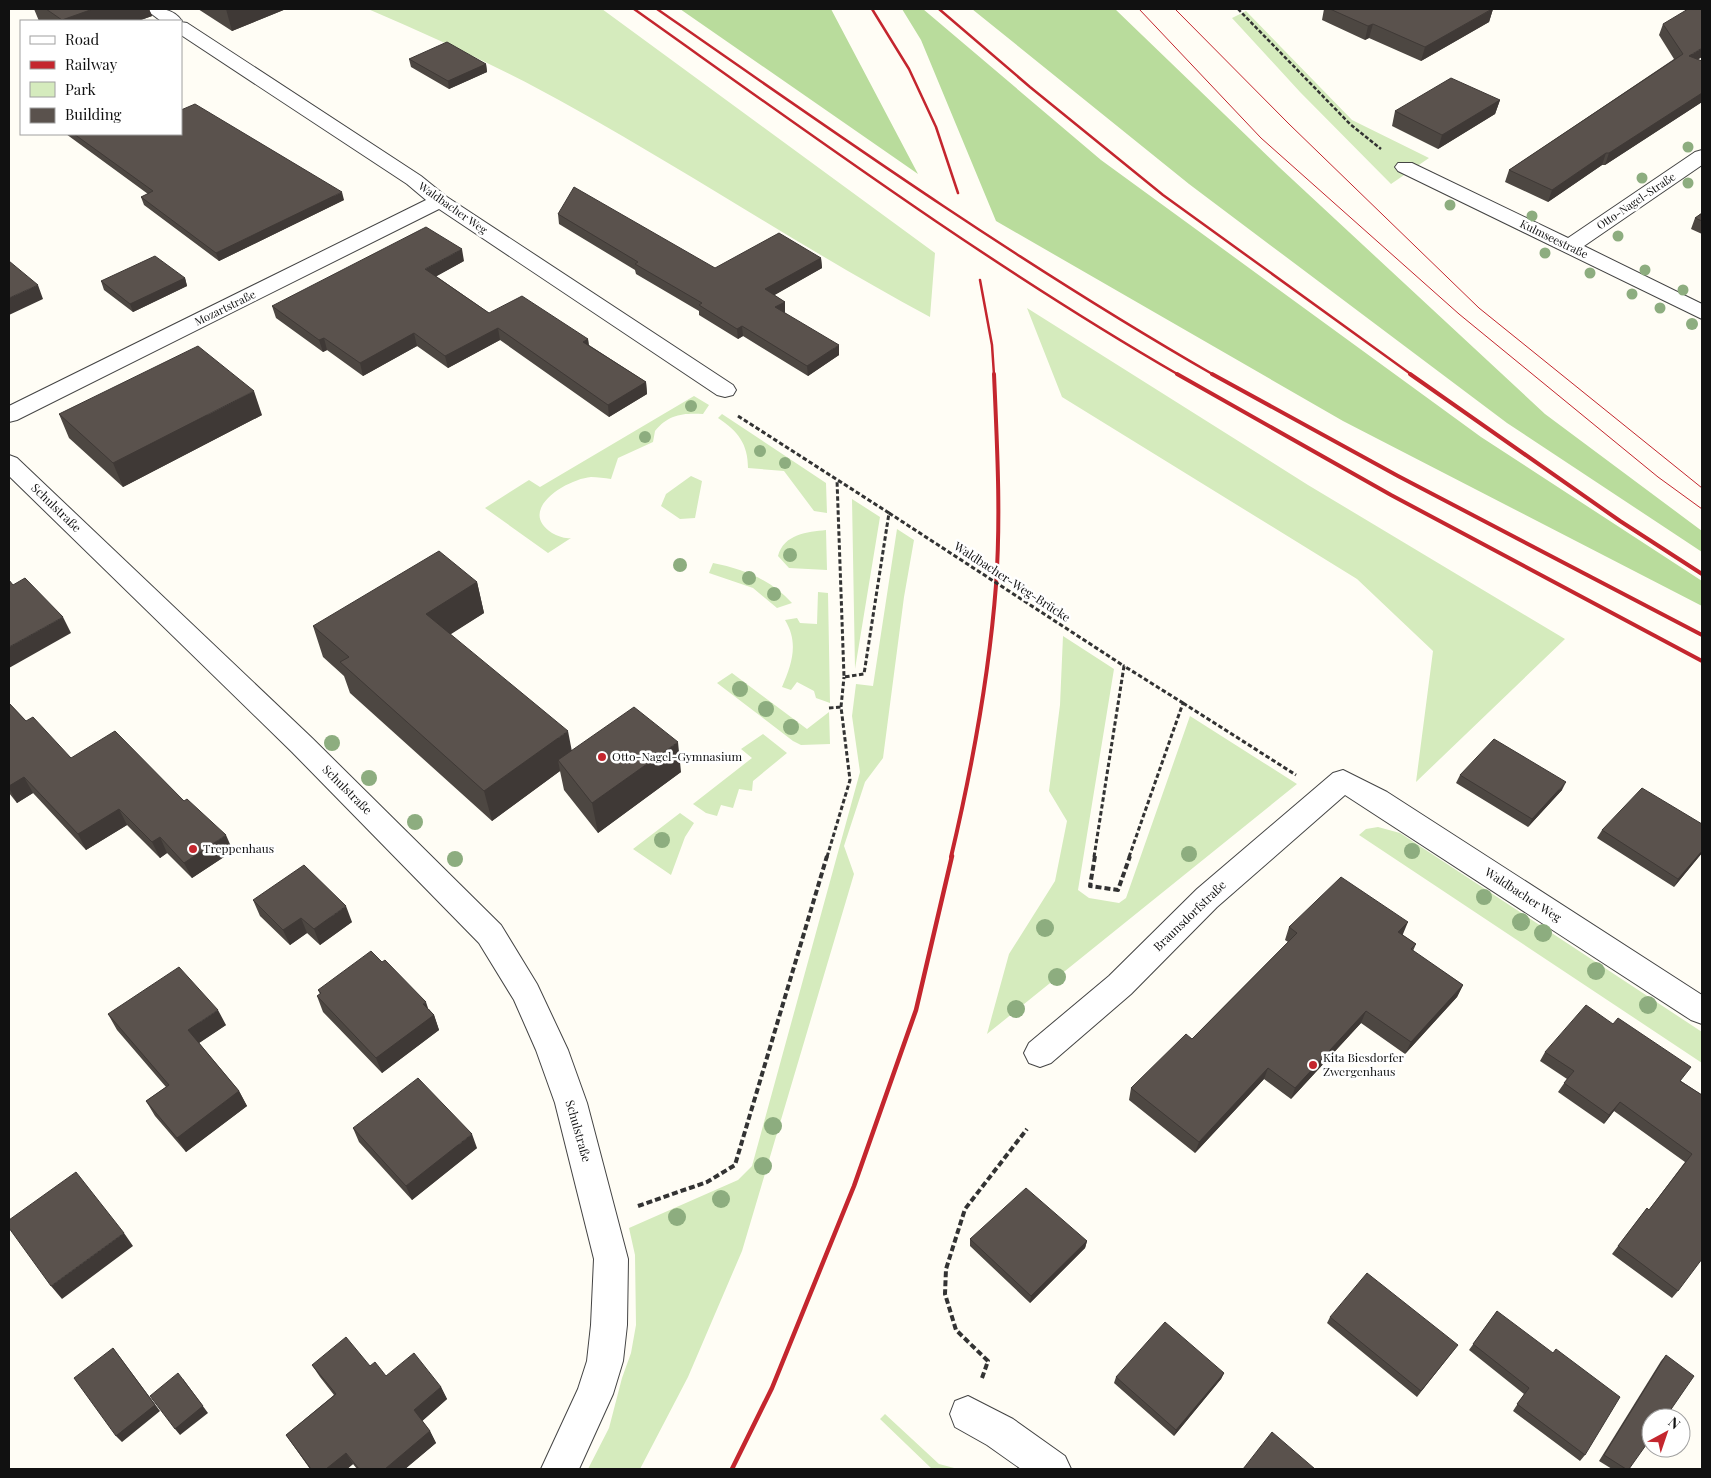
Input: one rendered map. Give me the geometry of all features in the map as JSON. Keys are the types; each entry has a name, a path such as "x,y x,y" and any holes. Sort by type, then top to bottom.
{"street":[{"path":"154,9 171,20"},
{"name":"Waldbacher Weg","path":"182,28 414,180 440,201 725,390"},
{"name":"Otto-Nagel-Straße","path":"1569,247 1702,156"},
{"name":"Kulmseestraße","path":"1405,167 1702,312"},
{"name":"Mozartstraße","path":"9,415 440,201"},
{"name":"Schulstraße","path":"9,462 302,745 490,934 526,993 552,1050 570,1103 592,1180 611,1259 609,1325 605,1362 595,1394 560,1469"},
{"name":"Waldbacher Weg","path":"1343,781 1377,800 1702,1011"},
{"name":"Braunsdorfstraße","path":"1040,1053 1120,985 1207,898 1343,781"},
{"path":"968,1414 1000,1432 1052,1469"}],"path":[{"path":"1238,9 1350,124 1405,167"},
{"name":"Waldbacher-Weg-Brücke","path":"735,414 1124,666 1304,779 1343,781"},
{"path":"638,1206 707,1182 735,1165 850,780 841,707 844,677 837,480"},
{"path":"844,677 864,674 889,513"},
{"path":"1124,666 1090,886 1118,890 1183,703"},
{"path":"829,708 841,707"},
{"path":"968,1414 988,1361 956,1330 946,1294 946,1269 965,1209 1027,1129"}],"green space":[{"path":"368,9 602,9 935,253 930,317 550,95 473,56"},
{"path":"680,9 831,9 918,174"},
{"path":"902,9 923,9 1101,160 1481,437 1702,581 1702,606 1343,421 996,221 921,40"},
{"path":"972,9 1115,9 1279,167 1545,414 1702,531 1702,552 1507,423 1189,184"},
{"path":"1246,11 1352,120 1429,158 1391,184 1300,92 1232,18"},
{"path":"1027,308 1308,485 1565,639 1416,782 1433,651 1357,579 1062,397"},
{"path":"694,396 709,405 703,414 683,414 671,418 660,425 655,431 653,442 618,458 611,479 591,477 581,479 570,483 549,497 542,506 540,515 542,524 554,534 563,538 571,538 548,553 485,508 529,480 540,487"},
{"path":"722,414 826,483 827,513 814,511 784,471 748,468 748,459 744,445 736,433 718,418"},
{"path":"691,476 702,481 695,518 680,519 661,506 666,494"},
{"path":"852,499 880,517 855,669"},
{"path":"897,529 914,540 904,597 883,758 865,782 844,846 854,874 742,1251 688,1377 640,1469 588,1469 609,1428 622,1378 631,1353 636,1325 635,1255 629,1228 738,1180 752,1166 860,772 852,716 856,684 873,686"},
{"path":"826,530 827,570 789,568 778,556 785,543 791,539 804,533"},
{"path":"713,563 746,572 766,582 792,603 777,608 753,588 709,573"},
{"path":"818,592 828,593 830,703 816,698 814,691 797,682 791,690 782,687 789,670 793,645 785,620 797,618 800,623 817,624"},
{"path":"1063,636 1114,669 1078,890 1089,898 1119,903 1126,898 1190,716 1297,784 987,1034 1009,954 1055,881 1067,821 1049,791 1060,705"},
{"path":"732,673 807,729 829,712 830,744 801,745 793,741 717,683"},
{"path":"763,734 787,753 753,781 752,791 739,789 733,808 721,805 717,816 706,813 693,804 752,758 741,749"},
{"path":"680,813 694,823 685,837 671,875 633,849"},
{"path":"1378,827 1400,833 1702,1032 1702,1063 1359,835 1366,829"},
{"path":"885,1414 939,1464 958,1469 932,1469 880,1419"}],"building":[{"path":"46,9 93,9 62,20"},
{"path":"1330,9 1492,9 1425,47 1373,24 1368,26"},
{"path":"1688,9 1702,9 1702,48 1689,56 1702,61 1702,93 1609,153 1606,153 1552,190 1509,170 1683,54 1663,24"},
{"path":"447,42 486,64 448,81 409,59"},
{"path":"1451,78 1500,100 1442,135 1395,111"},
{"path":"195,104 342,192 216,253 141,197 153,191 75,135 182,135 182,110"},
{"path":"574,187 715,268 779,233 821,258 765,289 785,302 775,307 839,345 807,366 742,326 737,329 699,305 702,303 635,264 638,262 558,214"},
{"path":"1702,213 1702,221 1695,218"},
{"path":"426,227 462,249 425,269 489,313 522,296 588,339 583,342 646,382 608,405 498,328 445,356 414,333 360,363 324,338 319,340 272,306"},
{"path":"155,256 185,278 130,304 101,281"},
{"path":"9,261 38,285 9,298"},
{"path":"198,346 254,391 113,463 59,414"},
{"path":"439,551 477,582 426,614 568,731 484,791 340,662 349,657 313,626"},
{"path":"25,578 63,617 9,647 9,580 13,585"},
{"path":"9,703 26,721 33,717 71,758 115,731 184,801 187,799 226,835 184,863 160,837 152,842 119,809 78,834 24,777 9,786"},
{"path":"634,707 678,742 592,803 558,760"},
{"path":"1494,739 1566,782 1532,819 1460,775"},
{"path":"1642,788 1702,824 1702,851 1678,879 1602,830"},
{"path":"304,865 346,906 314,929 301,918 283,930 253,900"},
{"path":"1341,877 1408,922 1398,932 1416,944 1411,949 1463,985 1411,1042 1366,1011 1295,1088 1268,1068 1199,1142 1131,1088 1186,1034 1192,1039 1297,933 1289,927"},
{"path":"371,951 382,962 385,960 426,1002 423,1004 434,1015 376,1058 317,996 321,993 318,990"},
{"path":"179,967 218,1010 188,1030 239,1091 177,1138 146,1101 169,1085 108,1014"},
{"path":"1586,1005 1613,1024 1618,1018 1691,1067 1680,1081 1702,1095 1702,1259 1678,1291 1618,1246 1647,1208 1649,1210 1692,1154 1620,1102 1609,1115 1564,1083 1574,1071 1545,1052"},
{"path":"418,1078 472,1134 406,1186 353,1128"},
{"path":"76,1172 124,1233 51,1286 9,1228 9,1220"},
{"path":"1026,1188 1087,1241 1031,1296 970,1239"},
{"path":"1367,1273 1458,1345 1421,1391 1330,1317"},
{"path":"1497,1311 1553,1353 1556,1349 1620,1397 1585,1455 1517,1404 1529,1388 1473,1344"},
{"path":"1165,1322 1224,1373 1176,1430 1116,1377"},
{"path":"346,1337 370,1366 375,1362 386,1376 414,1353 441,1387 414,1410 430,1431 385,1469 359,1469 346,1453 326,1469 311,1469 286,1435 336,1394 312,1365"},
{"path":"113,1348 155,1405 116,1436 74,1378"},
{"path":"1666,1355 1694,1376 1672,1408 1641,1408 1641,1452 1629,1469 1604,1455"},
{"path":"178,1373 203,1406 175,1429 150,1396"},
{"path":"1272,1432 1315,1469 1243,1469"}],"tram line":[{"path":"1139,9 1261,138 1459,314 1658,477 1702,509"},
{"path":"1175,9 1289,124 1479,308 1702,488"}],"railway":[{"path":"634,9 835,152 970,244 1108,333 1179,375"},
{"path":"657,9 862,151 1001,244 1142,333 1214,375"},
{"path":"872,9 909,69 936,127 958,193"},
{"path":"939,9 1030,87 1163,195 1412,375"},
{"path":"980,280 992,345 994,375"},
{"path":"951,857 979,722 993,619 998,506 994,374"},
{"path":"1177,374 1391,495 1702,661"},
{"path":"1212,374 1398,476 1702,635"},
{"path":"1410,374 1620,521 1702,574"},
{"path":"732,1469 772,1388 854,1186 916,1010 952,856"}],"place":[{"name":"Otto-Nagel-Gymnasium","path":"602,757"},
{"name":"Treppenhaus","path":"193,849"},
{"name":"Kita Biesdorfer Zwergenhaus","path":"1313,1065"}]}
